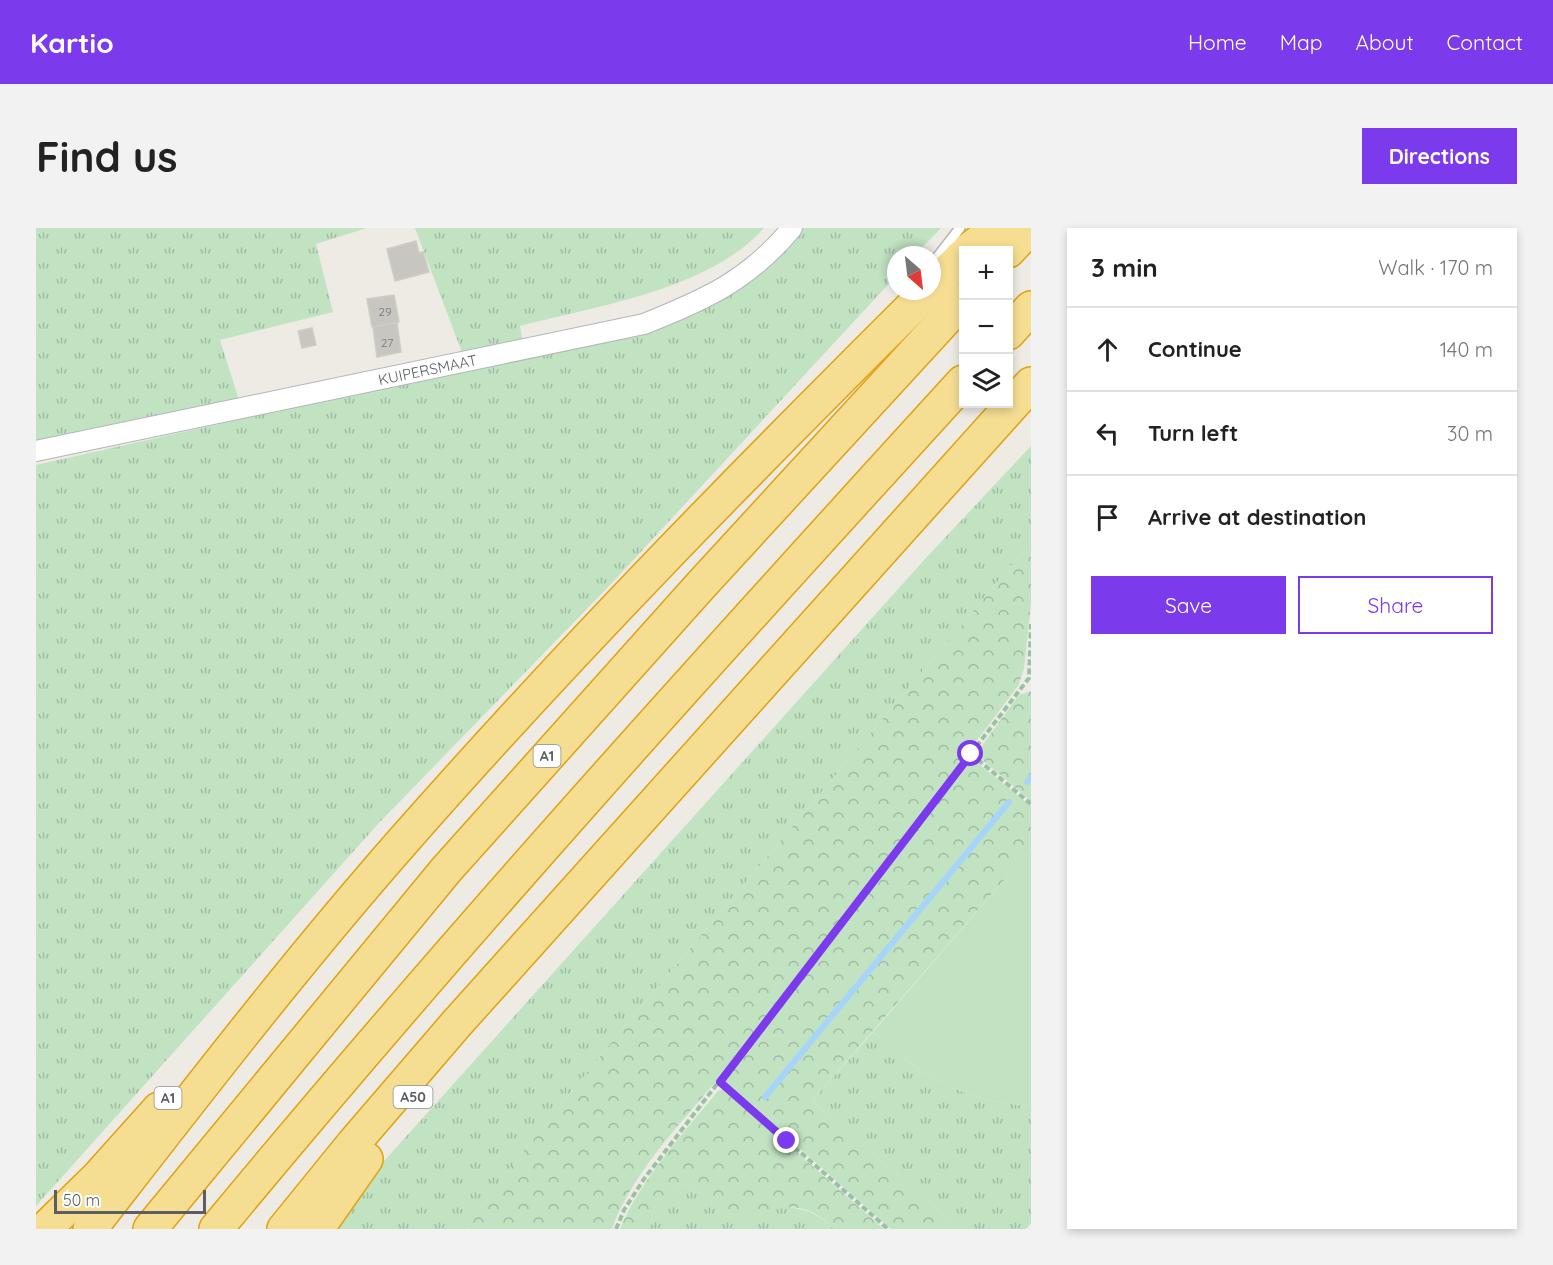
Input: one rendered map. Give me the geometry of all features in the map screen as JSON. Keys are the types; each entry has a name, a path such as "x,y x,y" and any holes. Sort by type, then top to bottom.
{"highway":[{"path":"974,246 997,228"},
{"path":"1013,246 1030,228"},
{"path":"941,279 959,260"},
{"name":"A1","path":"90,1229 293,969 404,840 607,619 919,300"},
{"name":"A1","path":"150,1229 446,870 694,592 959,304"},
{"path":"1013,328 1031,308"},
{"path":"284,1229 375,1118 644,813 1031,384"},
{"path":"216,1229 423,983 696,674 959,386"},
{"name":"A50","path":"317,1229 384,1134 449,1052 510,966"},
{"name":"A1","path":"45,1229 98,1177 205,1058 293,969"}],"street":[{"name":"KUIPERSMAAT","path":"36,451 644,324 709,298 746,274 776,247 792,228"}],"lane":[{"path":"941,252 960,228"},
{"path":"880,339 908,300"}],"path":[{"path":"616,1229 634,1193 1030,679 1031,624"},
{"path":"971,754 1031,804"},
{"path":"720,1082 888,1229"}],"green space":[{"path":"36,228 367,228 316,244 333,312 220,340 240,403 36,445"},
{"path":"415,228 764,228 741,249 713,267 683,281 616,303 520,326 523,343 463,355"},
{"path":"800,228 941,228 924,246 887,246 887,286 611,584 377,825 36,1206 36,465 678,321 729,291"},
{"path":"1031,446 1031,542 611,1043 522,1153 466,1229 333,1229 385,1160 925,559"},
{"path":"1031,542 1031,603 1024,669 1018,686 728,1066 648,1164 621,1207 612,1229 466,1229 522,1153 611,1043"},
{"path":"1031,691 1031,801 979,757 978,751 1019,695"},
{"path":"970,761 975,761 1031,806 1031,849 812,1101 960,1229 891,1229 728,1085 726,1080"},
{"path":"1031,849 1031,1106 985,1099 945,1084 909,1062 873,1032"},
{"path":"873,1032 909,1062 945,1084 985,1099 1031,1106 1031,1223 1026,1229 960,1229 812,1101"},
{"path":"723,1089 884,1229 834,1229 819,1217 794,1207 742,1216 726,1216 705,1195 681,1184 667,1192 658,1201 653,1213 651,1229 620,1229 639,1193 664,1157 718,1091"},
{"path":"681,1184 705,1195 726,1216 783,1207 796,1208 822,1218 834,1229 651,1229 653,1213 658,1201 667,1192"}],"building":[{"path":"416,241 419,253 423,252 429,272 395,281 387,249"},
{"path":"394,295 399,322 372,327 367,299"},
{"path":"397,323 401,352 377,357 373,327"},
{"path":"312,328 316,345 302,348 298,331"}],"waterway":[{"path":"1027,782 1031,777"},
{"path":"765,1097 1009,802"}],"route":[{"path":"787,1141 720,1082 971,754"}]}
